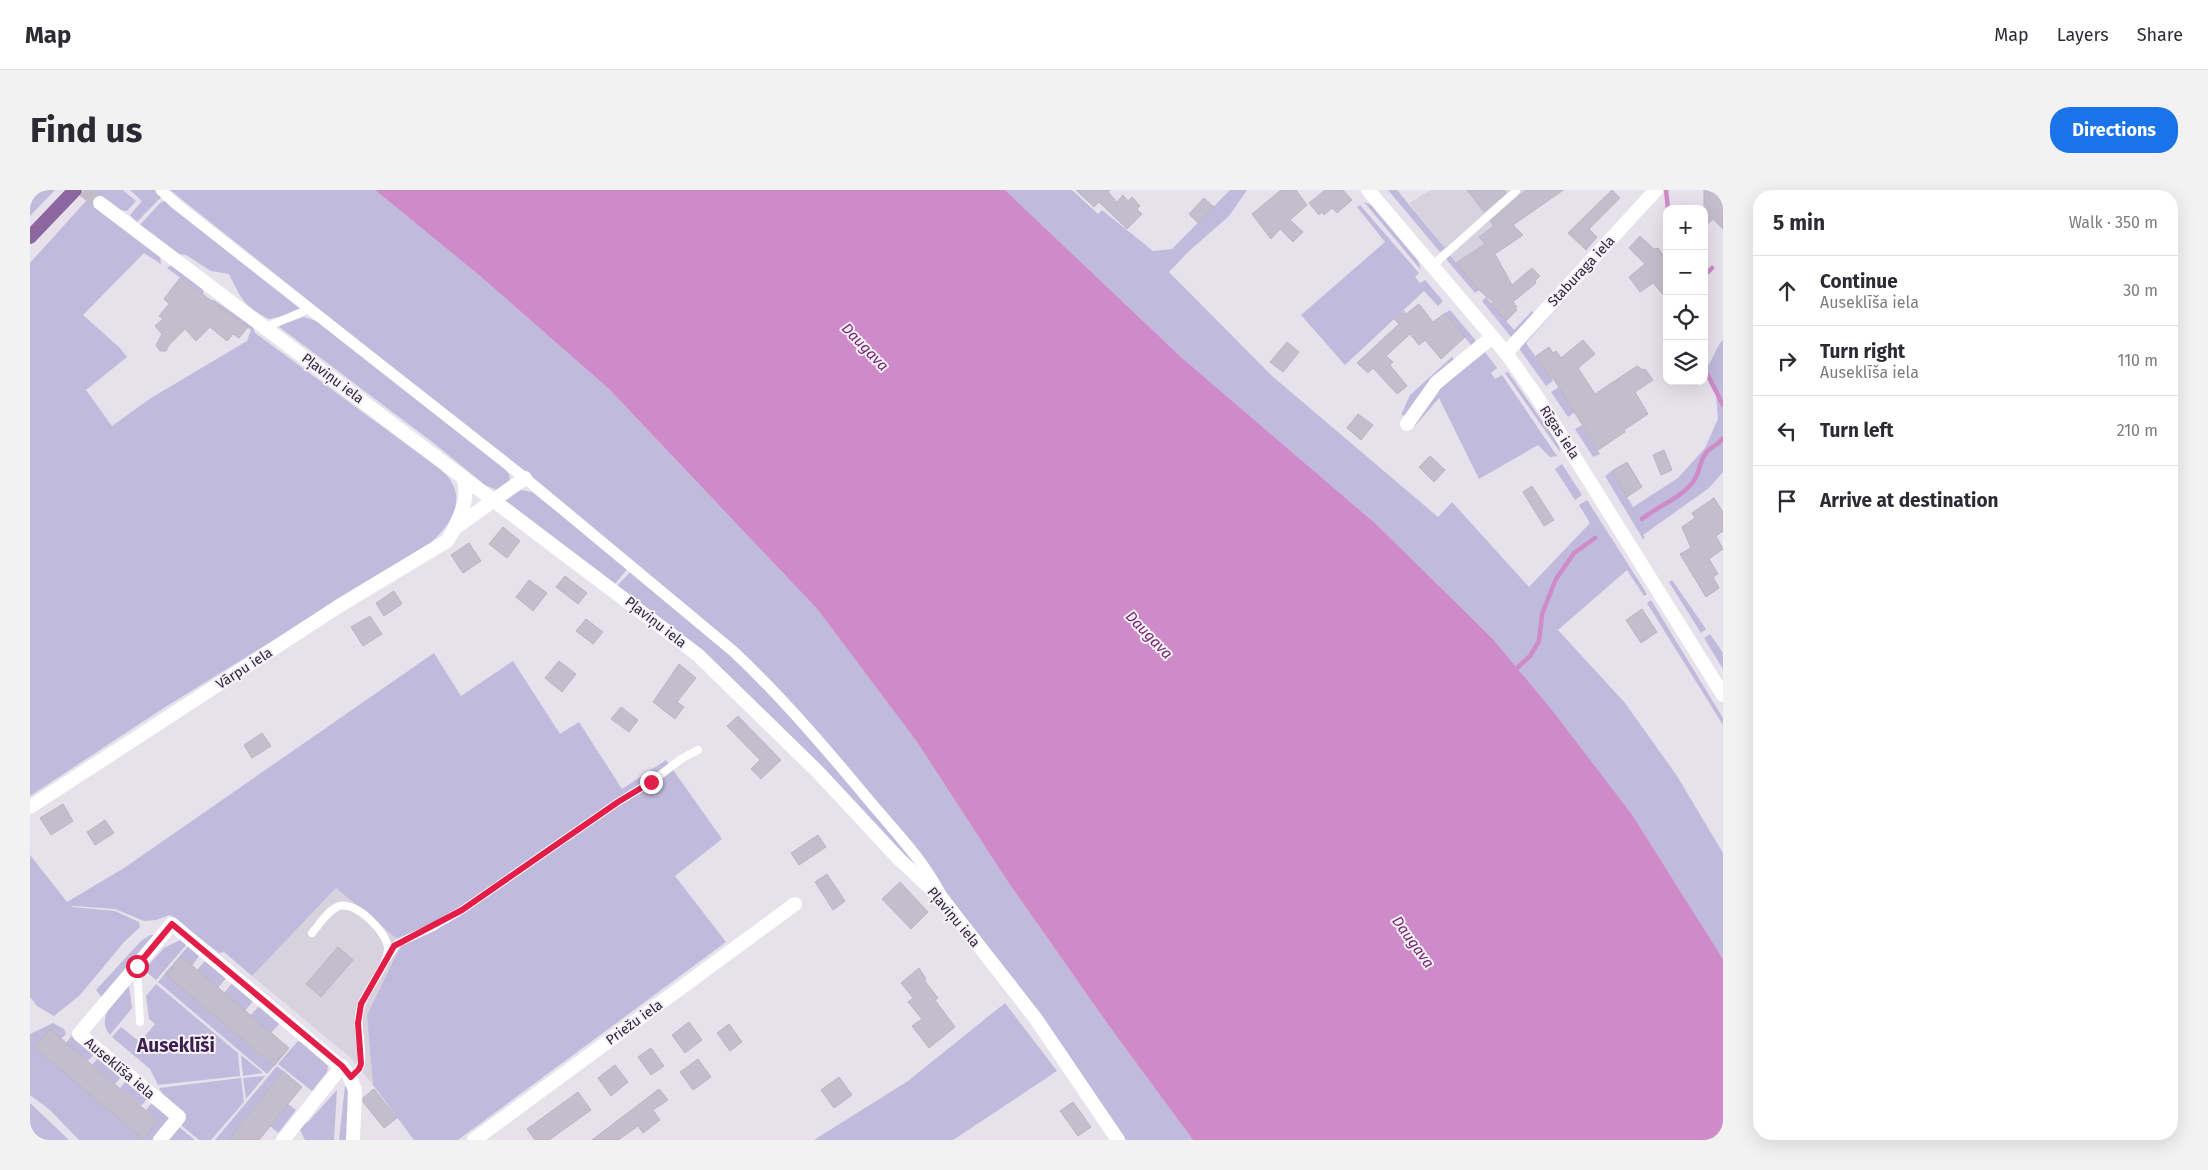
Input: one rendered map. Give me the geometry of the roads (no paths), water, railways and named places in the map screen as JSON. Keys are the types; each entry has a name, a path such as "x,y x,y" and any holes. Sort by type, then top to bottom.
{"main road":[{"path":"30,237 75,190"}],"street":[{"path":"161,190 525,478 693,616 754,670 836,760 908,846 934,882 943,900"},
{"name":"Rīgas iela","path":"1368,190 1506,353 1573,452 1723,695"},
{"name":"Staburaga iela","path":"1506,353 1656,190"},
{"name":"Pļaviņu iela","path":"100,203 698,655 798,752 870,829 943,900 1036,1019 1118,1140"},
{"path":"1407,424 1436,383 1492,337"},
{"name":"Vārpu iela","path":"30,807 339,606 447,541 464,510 466,486 463,477"},
{"name":"Vārpu iela","path":"455,528 525,478"},
{"name":"Priežu iela","path":"474,1140 795,904"},
{"name":"Auseklīša iela","path":"160,1140 179,1117 79,1034 172,924 346,1072"},
{"path":"283,1140 346,1072 355,1090 353,1140"}],"lane":[{"path":"1432,266 1515,190"},
{"path":"266,327 309,309"},
{"path":"346,1072 359,1069 361,1064 358,1023 361,1004 398,943 433,927 462,910 618,802 651,782 681,759 698,750"},
{"path":"312,933 335,909 350,906 364,914 383,934 388,947 386,960"},
{"path":"137,966 140,1022"}],"water":[{"name":"Daugava","path":"375,190 1005,190 1181,357 1376,524 1491,637 1551,709 1633,816 1723,959 1723,1140 1193,1140 1109,1026 1006,879 917,742 818,610 609,389 480,276"}],"waterway":[{"path":"1666,190 1668,205"},
{"path":"1708,272 1712,268"},
{"path":"1708,376 1723,405"},
{"path":"1642,519 1688,488 1695,479 1706,453 1723,438"},
{"path":"1517,668 1530,656 1539,641 1542,614 1556,579 1574,553 1595,538"}],"tunnel":[{"path":"84,190 100,203"}],"district":[{"name":"Auseklīši","path":"176,1045"}]}
